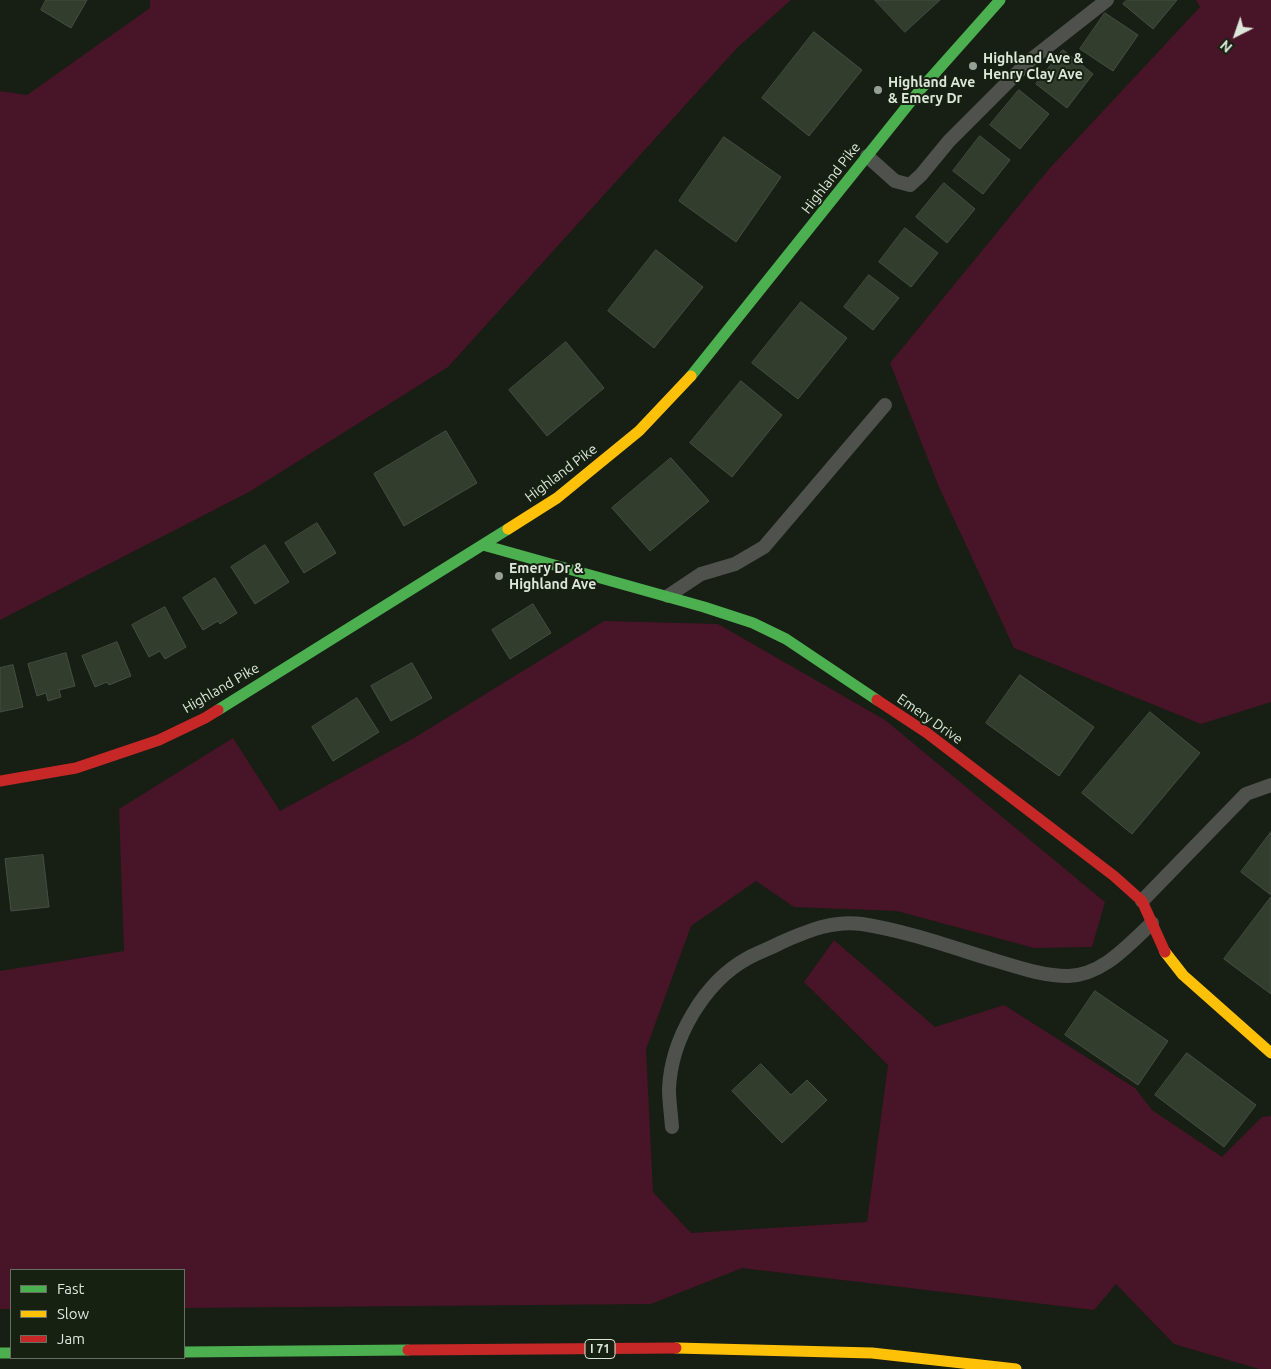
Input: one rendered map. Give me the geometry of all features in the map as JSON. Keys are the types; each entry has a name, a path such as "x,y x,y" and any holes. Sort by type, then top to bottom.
{"main road":[{"name":"Highland Pike","path":"0,781 76,768 159,740 205,718 557,498 639,431 699,368 920,90 1000,0"},
{"name":"Emery Drive","path":"483,546 704,606 753,623 786,639 927,733 1114,876 1142,901 1164,951 1183,975 1271,1053"},
{"name":"I 71","path":"185,1352 692,1349 872,1353 1016,1369"}],"lane":[{"path":"867,156 895,181 910,185 921,175 949,141 1028,62 1106,0"},
{"path":"667,596 701,574 735,564 764,547 885,405"},
{"path":"1142,901 1246,794 1271,785"},
{"path":"672,1127 669,1089 674,1053 684,1027 700,1003 723,977 747,959 807,931 830,924 860,924 902,932 1031,971 1068,976 1090,971 1109,962 1152,923"}],"shaded area":[{"path":"150,0 791,0 737,48 448,367 249,492 0,620 0,91 27,95 150,8"},
{"path":"1196,0 1271,0 1271,702 1201,724 1014,648 939,487 890,363 1049,169 1200,7"},
{"path":"604,621 718,624 885,720 1105,902 1092,947 1034,948 897,911 794,907 756,881 691,926 646,1049 653,1192 691,1233 867,1222 888,1065 804,982 834,940 935,1027 1004,1005 1135,1088 1152,1110 1222,1157 1262,1117 1271,1116 1271,1369 1259,1369 1174,1344 1116,1284 1094,1310 742,1268 651,1304 185,1308 185,1269 10,1269 10,1309 0,1309 0,971 124,951 119,809 233,738 280,811 414,738"}],"building":[{"path":"46,0 87,0 71,28 41,10"},
{"path":"875,0 940,0 905,32"},
{"path":"1127,0 1177,0 1153,29 1123,4"},
{"path":"1105,13 1138,35 1113,71 1080,49"},
{"path":"814,32 862,70 809,136 762,98"},
{"path":"1063,50 1093,74 1067,108 1036,84"},
{"path":"1019,90 1049,114 1020,149 990,125"},
{"path":"980,136 1010,160 983,194 953,171"},
{"path":"724,137 781,177 736,242 679,201"},
{"path":"944,183 975,209 947,243 916,217"},
{"path":"905,228 938,253 911,287 879,262"},
{"path":"656,250 703,287 654,348 608,311"},
{"path":"869,275 899,298 873,330 844,307"},
{"path":"801,302 847,338 798,399 752,363"},
{"path":"566,342 604,388 547,436 509,390"},
{"path":"741,381 782,415 732,477 690,443"},
{"path":"446,431 477,483 404,526 374,474"},
{"path":"671,458 709,501 650,551 612,508"},
{"path":"317,523 336,553 304,573 285,543"},
{"path":"265,545 289,582 255,604 231,567"},
{"path":"215,578 237,613 220,624 218,621 203,630 183,598"},
{"path":"533,604 551,633 510,659 492,630"},
{"path":"165,607 186,647 165,659 160,651 149,657 132,625"},
{"path":"117,642 131,676 109,685 107,682 95,687 82,656"},
{"path":"66,653 75,686 59,690 61,697 48,701 46,693 37,696 28,664"},
{"path":"412,663 432,698 391,721 371,686"},
{"path":"13,665 23,707 0,712 0,668"},
{"path":"1020,675 1094,727 1059,776 986,723"},
{"path":"357,698 379,732 333,761 312,727"},
{"path":"1150,712 1200,753 1132,834 1082,793"},
{"path":"1271,832 1271,895 1241,872"},
{"path":"43,855 49,907 11,911 5,859"},
{"path":"1271,897 1271,994 1224,959"},
{"path":"1095,991 1168,1041 1138,1085 1065,1035"},
{"path":"1187,1053 1256,1105 1224,1147 1155,1095"},
{"path":"761,1064 791,1095 807,1080 827,1100 782,1143 732,1091"}],"traffic: fast":[{"path":"691,376 920,90 1000,0"},
{"path":"218,710 508,529"},
{"path":"483,545 704,607 753,623 786,639 877,700"},
{"path":"185,1352 408,1350"},
{"path":"0,1353 10,1353"}],"traffic: slow":[{"path":"508,529 557,498 639,431 691,376"},
{"path":"1165,952 1183,975 1271,1053"},
{"path":"676,1348 872,1353 1016,1369"}],"traffic: jam":[{"path":"877,700 927,733 1114,876 1142,901 1165,952"},
{"path":"0,781 76,768 159,740 218,710"},
{"path":"408,1350 676,1348"}],"place":[{"name":"Highland Ave & Henry Clay Ave","path":"973,66"},
{"name":"Highland Ave & Emery Dr","path":"878,90"},
{"name":"Emery Dr & Highland Ave","path":"499,576"}]}
